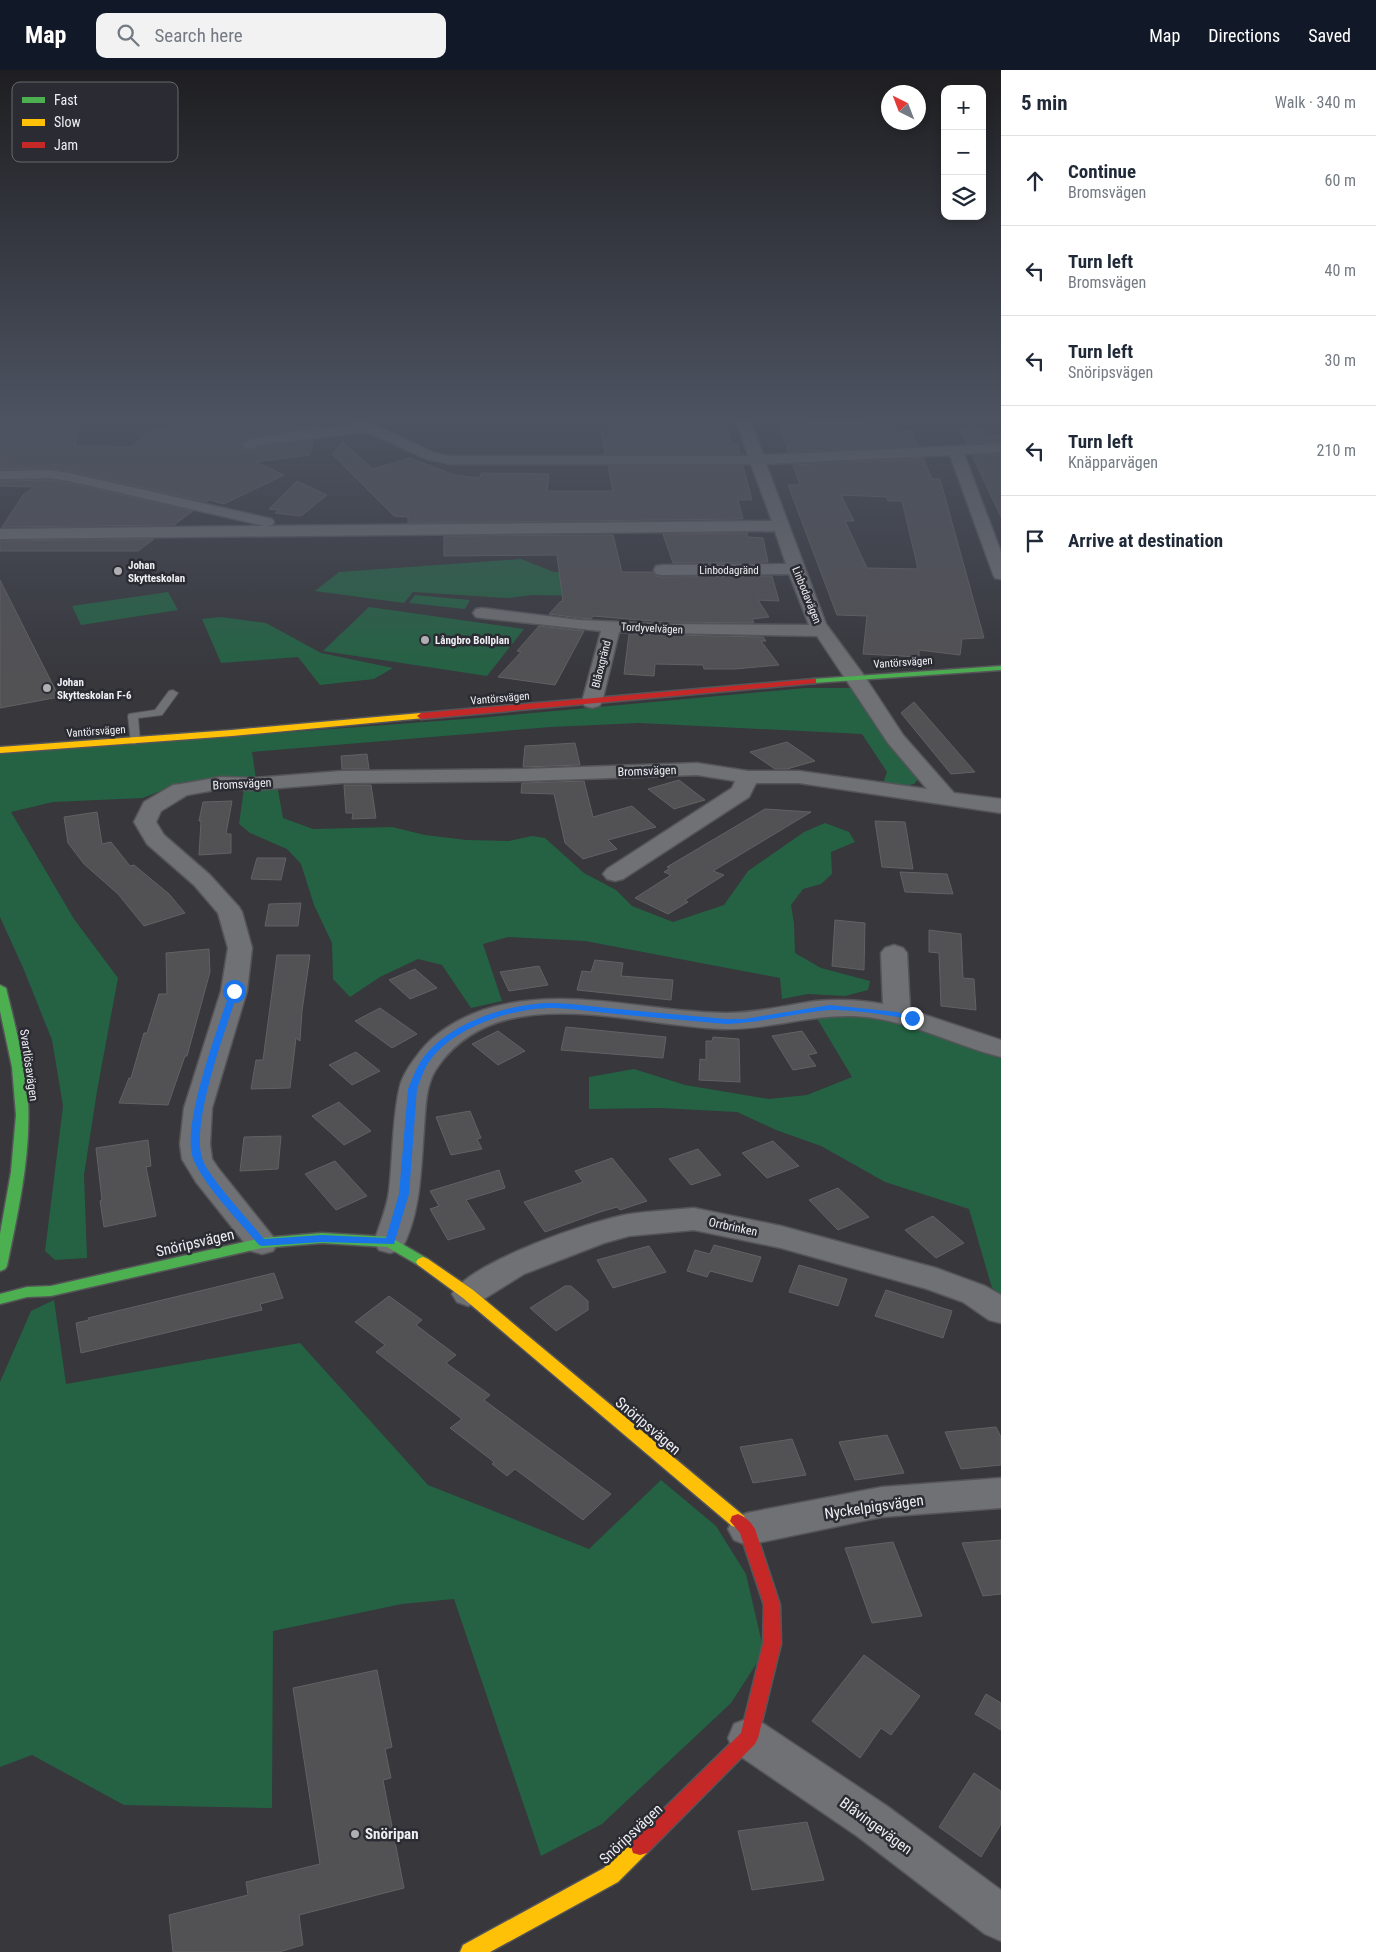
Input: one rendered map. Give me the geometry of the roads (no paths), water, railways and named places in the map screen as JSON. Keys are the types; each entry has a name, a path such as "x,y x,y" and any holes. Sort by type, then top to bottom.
{"street":[{"path":"195,506 310,532"},
{"name":"Linbodavägen","path":"775,506 796,569 814,617 822,631 895,738 946,797"},
{"path":"976,506 1001,574"},
{"path":"0,534 782,526"},
{"name":"Linbodagränd","path":"662,570 796,569"},
{"name":"Tordyvelvägen","path":"482,613 579,625 664,629 822,631"},
{"name":"Blåoxgränd","path":"592,702 610,626"},
{"name":"Vantörsvägen","path":"0,750 135,741 592,702 855,677 1001,668"},
{"name":"Bromsvägen","path":"262,1243 207,1175 197,1159 195,1144 198,1108 234,991 240,948 230,912 202,880 154,839 145,822 152,807 181,790 221,783 253,784 342,778 697,770 748,777 799,777 1001,806"},
{"path":"615,874 741,792 748,777"},
{"path":"894,953 897,1014"},
{"name":"Svartlösavägen","path":"0,988 16,1054 22,1115 14,1200 0,1266"},
{"path":"390,1242 404,1194 413,1089 417,1077 424,1062 454,1034 488,1017 510,1011 554,1006 744,1021 830,1008 897,1014 1001,1049"},
{"name":"Orrbrinken","path":"468,1294 513,1266 595,1234 628,1225 694,1219 781,1237 936,1280 974,1294 1001,1311"},
{"name":"Snöripsvägen","path":"0,1299 27,1292 51,1291 262,1243 322,1238 390,1242 434,1269 468,1294 747,1529"},
{"name":"Nyckelpigsvägen","path":"747,1529 882,1502 1001,1493"},
{"path":"747,1529 772,1605 772,1644 749,1738"},
{"name":"Snöripsvägen","path":"470,1952 611,1875 749,1738"},
{"name":"Blåvingevägen","path":"749,1738 872,1821 1001,1918"}],"lane":[{"path":"135,741 133,716 158,713 173,693"}],"place":[{"name":"Johan Skytteskolan","path":"118,571"},
{"name":"Långbro Bollplan","path":"425,640"},
{"name":"Johan Skytteskolan F-6","path":"47,688"},
{"name":"Snöripan","path":"355,1834"}]}
